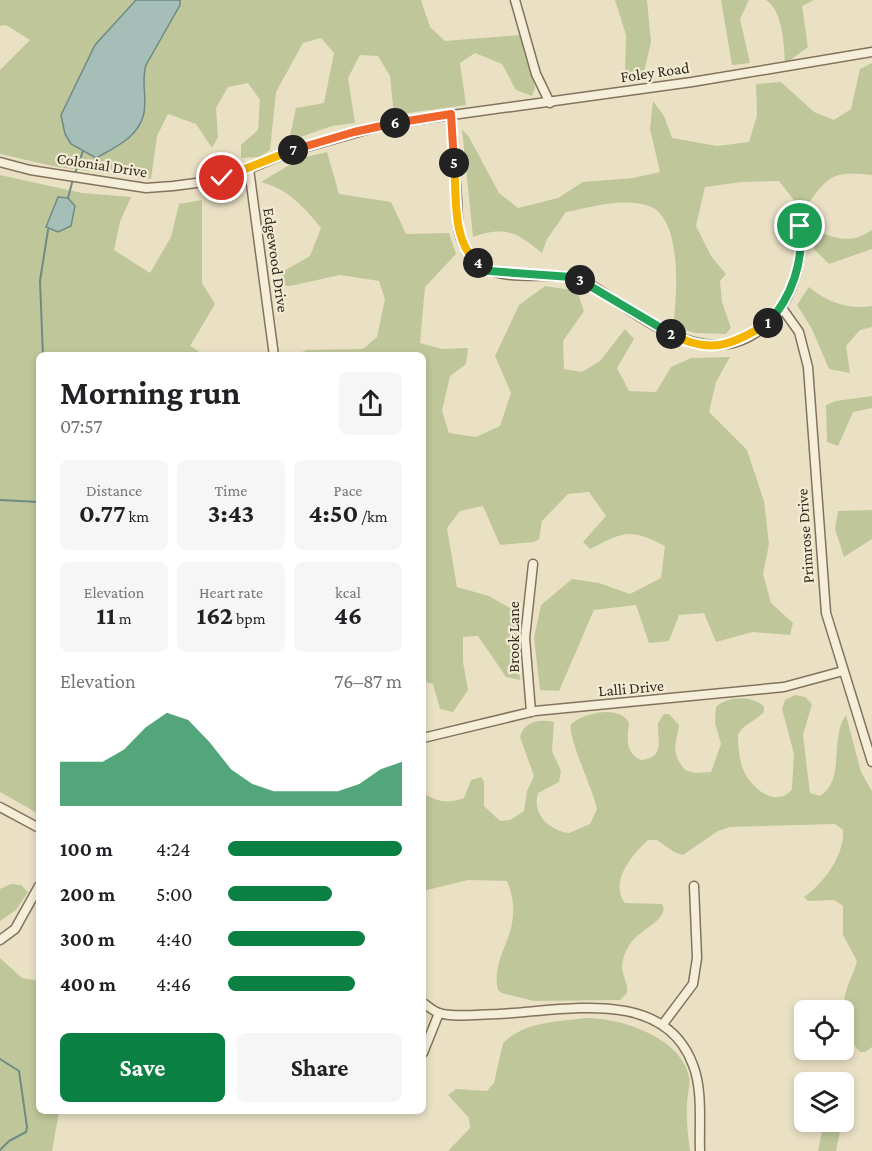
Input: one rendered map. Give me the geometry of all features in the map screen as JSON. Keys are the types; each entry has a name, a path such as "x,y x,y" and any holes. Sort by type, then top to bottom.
{"street":[{"path":"515,0 536,74 550,103"},
{"name":"Foley Road","path":"550,103 872,52"},
{"name":"Colonial Drive","path":"0,162 30,170 52,171 149,188 212,181 249,169 289,152 354,132 451,114 550,103"},
{"path":"451,114 460,237 472,258 489,271 571,277 590,284 639,316 682,340 714,347 748,335 768,323 782,308 803,248 800,226"},
{"name":"Edgewood Drive","path":"249,169 273,352"},
{"name":"Primrose Drive","path":"782,308 799,332 808,367 826,613 872,762"},
{"name":"Brook Lane","path":"531,712 525,638 532,564"},
{"name":"Lalli Drive","path":"426,737 531,712 784,687 843,671"},
{"path":"0,807 36,826"},
{"path":"663,1024 693,984 697,958 694,886"},
{"path":"0,940 15,929 36,891"},
{"path":"426,1005 439,1013 478,1015 615,1008 658,1020 680,1040 693,1065 698,1086 700,1151"},
{"path":"426,1046 439,1013"}],"green space":[{"path":"0,0 421,0 430,27 445,41 520,35 535,87 532,96 516,90 502,64 475,53 460,63 466,105 394,115 390,76 378,56 360,55 348,78 355,123 332,126 289,141 296,108 324,103 334,53 321,38 303,43 276,92 270,150 259,157 241,158 241,145 258,130 260,100 248,83 228,87 216,108 218,137 212,148 196,124 168,114 157,136 151,179 57,167 0,154 0,70 30,40 6,25 0,26"},
{"path":"615,0 647,0 651,42 643,76 625,73 626,35"},
{"path":"721,0 749,0 740,19 750,63 732,65"},
{"path":"766,0 814,0 802,6 808,47 785,64 779,20 772,5"},
{"path":"872,63 872,175 842,174 835,176 823,185 809,203 797,204 779,181 741,182 705,187 696,226 711,256 726,274 720,281 722,302 731,328 726,334 695,333 673,326 676,279 673,242 668,226 660,213 649,206 629,202 566,212 547,239 542,253 525,240 510,233 494,232 473,237 462,129 469,137 499,193 518,208 558,198 583,182 633,178 660,172 650,129 653,101 664,116 672,138 717,146 749,142 757,115 756,84 781,82 814,112 834,120 851,109 860,69"},
{"path":"327,152 339,194 391,202 406,234 449,233 456,254 425,287 420,343 442,349 468,348 466,364 450,376 442,411 449,433 476,437 500,426 511,393 495,356 519,305 545,286 577,291 584,311 563,341 564,369 582,372 600,361 625,329 634,339 617,368 629,391 656,392 671,367 691,358 730,357 716,382 709,412 747,450 764,501 769,544 763,574 771,603 793,623 790,635 753,632 716,642 704,613 679,615 669,641 649,643 636,605 594,610 559,691 540,690 534,638 541,605 572,579 599,583 630,594 661,578 665,546 644,536 628,534 611,538 590,549 583,542 606,516 589,492 568,494 542,521 539,539 534,542 500,545 483,506 460,511 447,528 457,587 489,596 515,611 520,680 506,677 478,636 463,637 463,662 468,690 453,712 440,709 433,684 426,682 426,352 302,352 363,349 377,337 385,299 379,281 340,275 290,286 276,285 282,272 310,256 321,228 295,200 279,189 261,182 301,158"},
{"path":"0,175 82,193 131,197 120,222 114,250 150,273 171,237 179,204 202,200 202,283 215,304 190,346 199,352 36,352 36,812 0,792"},
{"path":"872,230 872,249 829,264 814,249 817,231 851,239"},
{"path":"809,287 839,304 855,307 872,306 872,327 860,330 846,346 850,373 829,369 812,329 797,305"},
{"path":"872,396 872,408 853,412 838,446 827,442 826,405 836,401"},
{"path":"872,510 872,539 844,557 835,529 838,511"},
{"path":"795,695 805,697 812,704 803,735 810,793 820,796 833,780 838,735 846,715 861,772 872,791 872,1047 865,1052 860,1052 855,1046 854,1000 844,1000 857,961 843,935 843,906 834,900 808,901 804,897 825,877 837,859 843,840 843,830 835,824 730,827 718,831 683,855 674,852 657,840 648,840 624,869 620,886 621,895 625,903 662,904 664,909 657,921 638,935 627,949 622,965 627,993 620,1000 534,1001 498,990 499,964 511,928 513,914 507,881 468,880 426,890 426,794 443,801 458,800 464,798 471,780 481,777 484,782 484,806 500,821 510,820 524,811 527,791 534,776 520,737 522,732 533,722 554,722 552,751 561,771 559,782 538,793 537,801 540,815 549,825 569,833 590,824 597,809 573,740 571,724 601,712 610,712 624,717 629,723 628,744 632,753 641,760 649,758 657,751 658,723 664,714 669,714 679,725 676,753 685,770 695,773 711,772 721,744 715,723 716,707 721,703 740,698 753,700 764,707 764,712 743,728 738,735 743,769 757,788 771,796 778,797 786,795 792,789 794,754 782,709 785,700"},
{"path":"11,884 21,885 28,892 16,910 0,921 0,889"},
{"path":"0,958 22,978 36,980 36,1114 59,1114 52,1151 0,1151"},
{"path":"586,1018 632,1026 647,1032 674,1050 689,1076 687,1116 690,1151 448,1151 470,1128 469,1118 448,1095 456,1089 487,1091 494,1083 503,1043 521,1030 531,1026"},
{"path":"822,1132 840,1132 836,1151 818,1151"}],"water":[{"path":"136,0 180,0 180,5 146,65 145,107 137,129 126,140 96,158 71,144 65,134 61,115 95,45"},
{"path":"58,197 68,198 75,206 71,226 58,232 46,227"}],"waterway":[{"path":"75,173 83,151"},
{"path":"68,198 73,179"},
{"path":"43,352 40,281 48,230"},
{"path":"0,500 36,502"},
{"path":"0,1059 19,1071 27,1127 26,1132 9,1141 0,1150"}],"route":[{"path":"222,178 289,152 354,132 387,124 451,114 460,237 472,258 489,271 571,277 590,284 639,316 682,340 714,347 732,343 748,335 768,323 782,308 793,283 803,248 800,226"}]}
